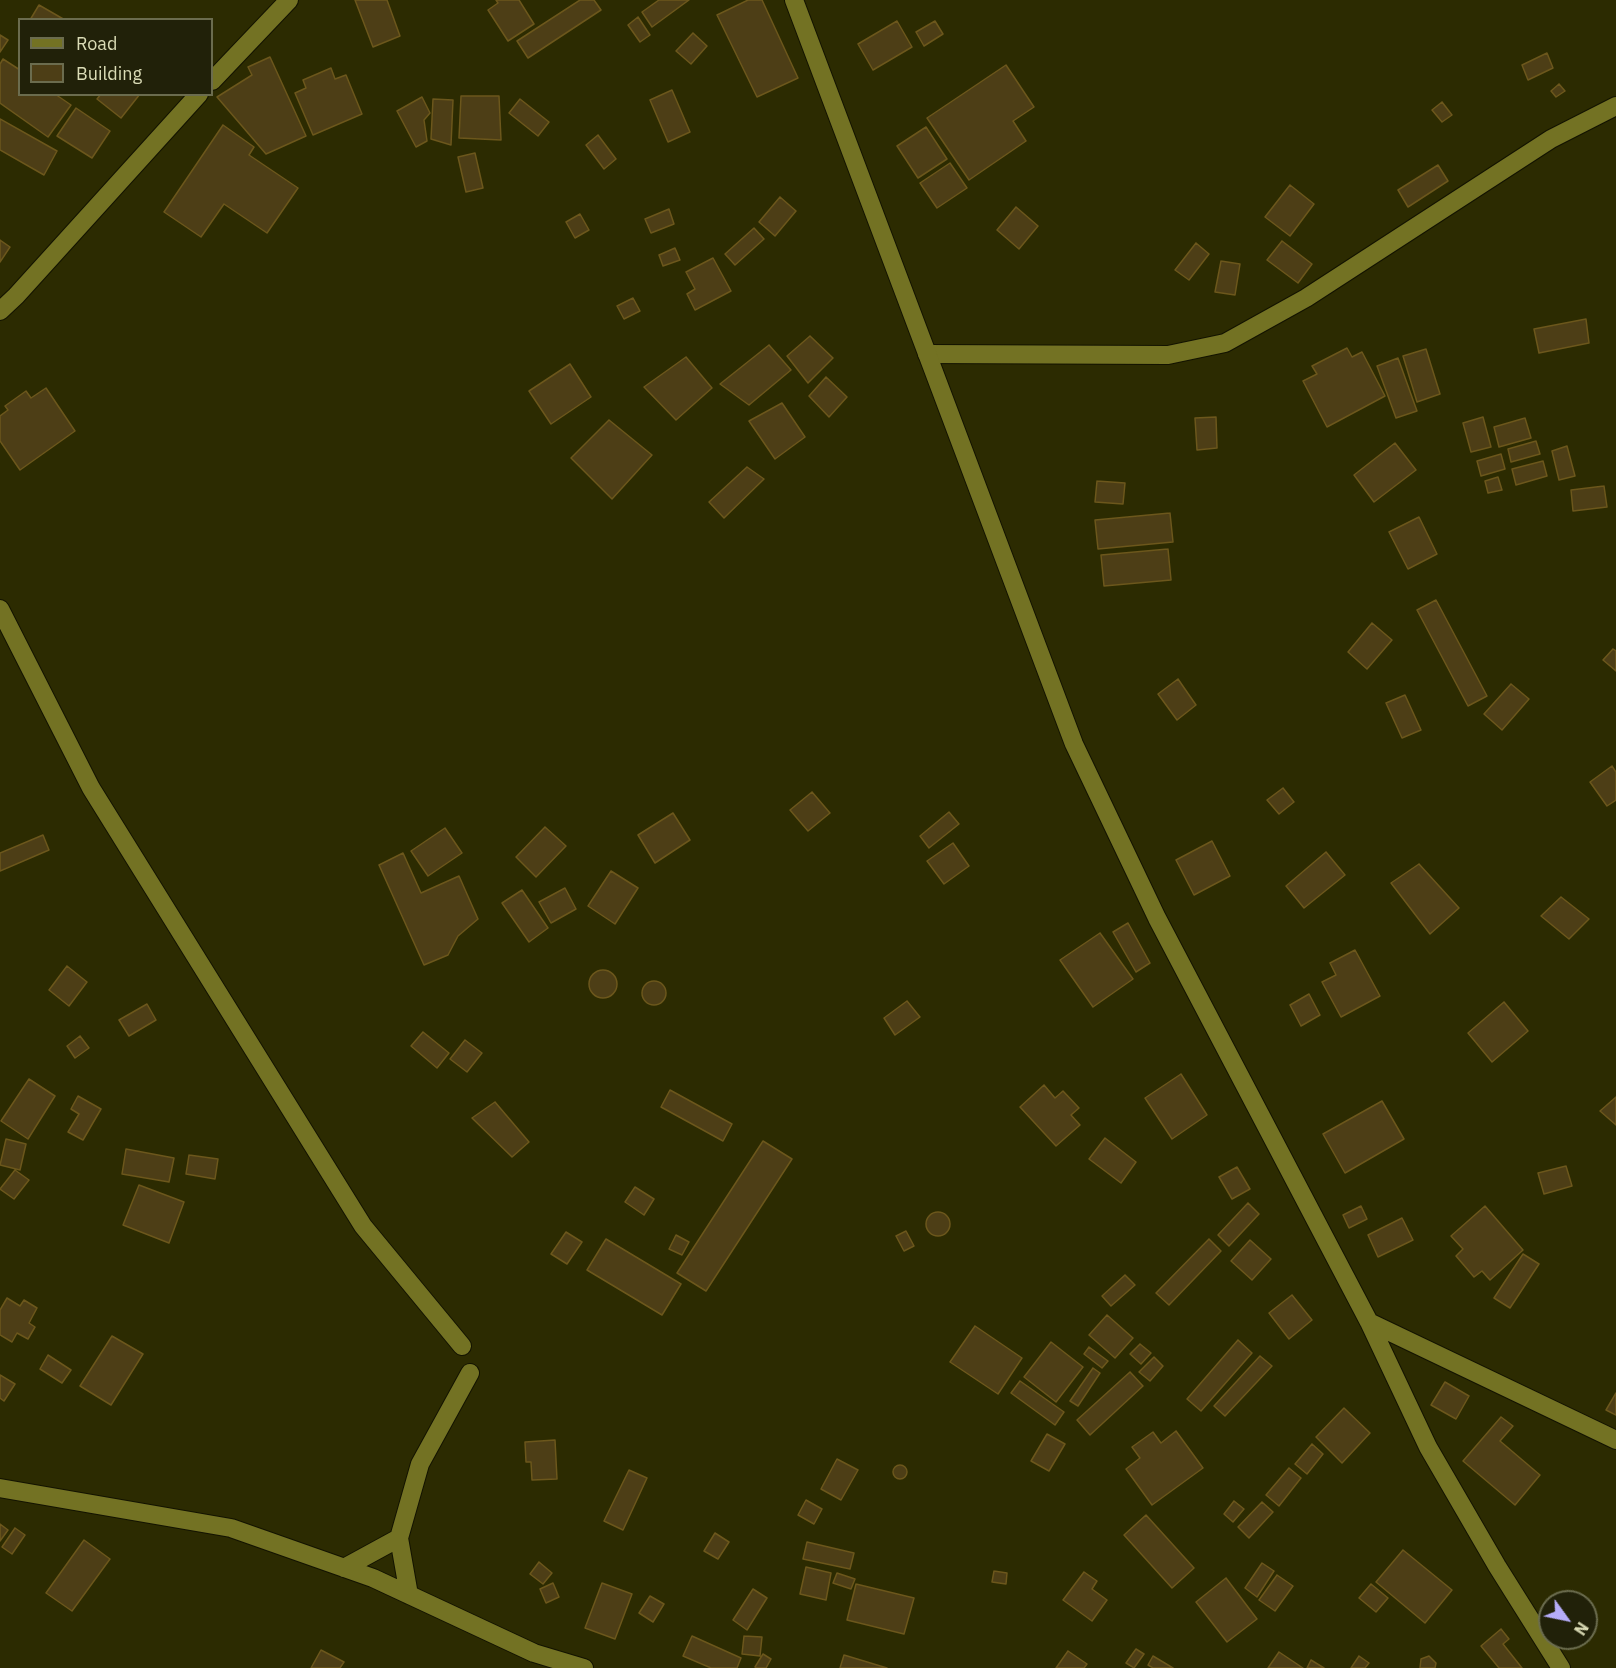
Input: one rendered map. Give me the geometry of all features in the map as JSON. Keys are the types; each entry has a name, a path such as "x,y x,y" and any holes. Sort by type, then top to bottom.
{"street":[{"path":"213,80 289,0"},
{"path":"794,0 1074,744 1157,918 1369,1322 1428,1447 1497,1566 1561,1668"},
{"path":"0,311 197,96"},
{"path":"927,354 1168,355 1225,343 1306,298 1551,139 1616,106"},
{"path":"0,609 91,788 363,1226 462,1346"},
{"path":"1369,1322 1616,1440"},
{"path":"409,1595 399,1538 420,1464 470,1373"},
{"path":"0,1488 231,1528 373,1578 534,1653 584,1668"},
{"path":"344,1568 399,1538"}],"building":[{"path":"355,0 387,0 400,36 373,47"},
{"path":"496,0 519,0 534,24 508,41 488,10 498,3"},
{"path":"580,0 594,0 601,10 528,58 517,41"},
{"path":"659,0 689,0 652,27 642,12"},
{"path":"748,0 762,0 798,78 757,97 717,15"},
{"path":"39,5 62,18 31,18"},
{"path":"638,17 650,35 640,42 628,25"},
{"path":"897,21 912,47 873,70 858,44"},
{"path":"935,21 943,34 924,46 916,32"},
{"path":"693,33 707,46 691,64 676,51"},
{"path":"0,35 8,40 0,52"},
{"path":"1547,53 1553,68 1528,80 1522,65"},
{"path":"270,57 306,136 266,154 217,97 252,75 248,67"},
{"path":"3,59 18,69 18,96 58,96 71,105 48,137 0,103 0,64"},
{"path":"1006,65 1034,107 1013,121 1026,141 969,180 927,118"},
{"path":"331,68 335,79 346,75 362,114 313,135 295,93 306,88 303,80"},
{"path":"1559,84 1565,91 1556,97 1551,91"},
{"path":"672,90 690,132 668,142 650,100"},
{"path":"99,96 138,96 121,118 97,99"},
{"path":"461,96 499,96 501,140 459,138"},
{"path":"422,97 430,113 424,120 427,141 416,147 397,111"},
{"path":"433,99 453,100 451,145 431,139"},
{"path":"520,99 549,122 538,136 509,113"},
{"path":"1442,102 1452,115 1442,122 1432,110"},
{"path":"76,108 110,131 92,158 57,136"},
{"path":"0,119 57,151 44,175 0,150"},
{"path":"223,125 254,147 249,155 298,188 267,233 224,204 201,237 164,212"},
{"path":"926,127 947,159 918,178 897,146"},
{"path":"598,135 616,159 604,169 586,145"},
{"path":"475,153 483,188 466,192 458,157"},
{"path":"950,163 967,188 937,208 920,183"},
{"path":"1438,165 1448,181 1408,207 1398,190"},
{"path":"1290,185 1314,204 1290,236 1265,217"},
{"path":"780,197 796,211 775,236 759,222"},
{"path":"1016,207 1038,226 1019,249 997,230"},
{"path":"669,209 674,224 651,233 645,219"},
{"path":"580,214 589,230 575,238 566,222"},
{"path":"754,228 764,239 735,265 725,254"},
{"path":"0,240 10,247 0,262"},
{"path":"1282,241 1312,264 1298,283 1267,260"},
{"path":"1196,243 1209,254 1189,280 1175,270"},
{"path":"675,248 680,260 663,266 659,255"},
{"path":"713,258 731,291 695,310 687,294 695,289 686,272"},
{"path":"1221,261 1240,264 1235,295 1215,292"},
{"path":"633,298 640,311 624,319 617,306"},
{"path":"1586,319 1589,343 1539,353 1534,329"},
{"path":"810,336 833,358 808,383 787,356"},
{"path":"769,345 791,370 749,405 720,384"},
{"path":"1347,348 1352,357 1362,352 1385,396 1327,427 1303,381 1317,374 1312,366"},
{"path":"1426,349 1440,394 1417,402 1403,356"},
{"path":"686,357 712,388 676,420 644,387"},
{"path":"1398,358 1417,411 1396,418 1377,366"},
{"path":"570,364 591,397 551,424 529,391"},
{"path":"826,377 847,397 829,417 809,396"},
{"path":"46,388 75,431 20,470 0,441 0,416 8,410 5,406 26,391 31,398"},
{"path":"782,403 805,437 775,459 749,421"},
{"path":"1216,417 1217,448 1197,450 1195,418"},
{"path":"1483,417 1491,447 1471,452 1463,423"},
{"path":"1525,418 1531,438 1499,447 1494,427"},
{"path":"609,420 652,455 612,499 571,458"},
{"path":"1536,441 1540,454 1511,462 1508,449"},
{"path":"1395,443 1416,470 1374,502 1354,475"},
{"path":"1567,446 1575,476 1559,480 1552,451"},
{"path":"1501,454 1505,469 1481,476 1477,461"},
{"path":"1543,461 1547,476 1516,485 1512,469"},
{"path":"747,467 764,479 724,518 709,502"},
{"path":"1498,477 1502,490 1488,493 1485,481"},
{"path":"1097,481 1125,483 1123,504 1095,502"},
{"path":"1604,486 1607,507 1573,511 1571,490"},
{"path":"1170,513 1173,542 1098,549 1095,520"},
{"path":"1419,517 1437,554 1408,569 1389,532"},
{"path":"1168,549 1171,580 1104,586 1101,555"},
{"path":"1436,600 1487,696 1468,706 1417,610"},
{"path":"1372,623 1392,640 1367,669 1348,652"},
{"path":"1613,649 1616,651 1616,671 1603,660"},
{"path":"1178,679 1196,705 1177,720 1158,694"},
{"path":"1511,684 1529,699 1502,730 1484,714"},
{"path":"1405,695 1421,730 1402,738 1386,703"},
{"path":"1612,766 1616,772 1616,800 1607,806 1590,782"},
{"path":"1283,788 1294,802 1279,814 1267,800"},
{"path":"812,792 830,813 808,831 790,810"},
{"path":"949,812 959,824 929,848 920,836"},
{"path":"673,813 690,840 655,863 638,835"},
{"path":"545,827 566,846 536,877 516,857"},
{"path":"445,828 462,853 428,876 411,851"},
{"path":"43,835 49,850 0,871 0,853"},
{"path":"1212,841 1230,876 1194,895 1176,860"},
{"path":"953,843 969,866 944,884 927,861"},
{"path":"1326,852 1345,875 1304,908 1286,886"},
{"path":"403,853 421,893 459,876 478,919 458,936 448,955 424,965 379,865"},
{"path":"1419,864 1459,908 1430,934 1391,883"},
{"path":"611,871 638,888 615,924 588,906"},
{"path":"565,888 576,909 551,923 539,902"},
{"path":"522,890 548,928 529,942 502,903"},
{"path":"1561,897 1589,919 1569,939 1541,916"},
{"path":"1128,923 1150,963 1136,972 1113,932"},
{"path":"1100,933 1133,979 1093,1007 1060,960"},
{"path":"1355,950 1380,996 1341,1017 1322,982 1336,975 1330,963"},
{"path":"67,966 87,982 69,1006 49,990"},
{"path":"603,970 613,974 617,984 613,994 603,998 593,994 589,984 593,974"},
{"path":"654,981 663,984 666,993 663,1002 654,1005 645,1002 642,993 645,984"},
{"path":"1309,994 1320,1015 1301,1026 1290,1005"},
{"path":"907,1001 920,1017 895,1035 884,1018"},
{"path":"1504,1002 1528,1031 1492,1062 1468,1033"},
{"path":"147,1004 156,1020 129,1036 119,1020"},
{"path":"423,1032 449,1053 437,1068 411,1046"},
{"path":"80,1036 89,1048 75,1058 67,1046"},
{"path":"465,1040 482,1053 467,1072 450,1059"},
{"path":"1181,1074 1207,1115 1172,1139 1145,1098"},
{"path":"29,1079 55,1096 28,1139 1,1121"},
{"path":"1044,1085 1055,1098 1063,1091 1079,1108 1071,1115 1080,1125 1056,1146 1020,1107"},
{"path":"670,1090 732,1124 723,1141 661,1107"},
{"path":"78,1096 101,1109 83,1140 68,1132 79,1114 71,1109"},
{"path":"1616,1097 1616,1125 1600,1111"},
{"path":"1382,1101 1404,1139 1345,1173 1323,1134"},
{"path":"495,1102 529,1142 512,1157 472,1118"},
{"path":"1105,1138 1136,1162 1121,1183 1089,1159"},
{"path":"6,1139 26,1144 20,1170 0,1165"},
{"path":"763,1141 792,1159 706,1291 677,1273"},
{"path":"126,1149 174,1158 169,1182 122,1174"},
{"path":"189,1155 218,1159 215,1179 186,1174"},
{"path":"1566,1166 1572,1186 1544,1194 1538,1173"},
{"path":"1237,1167 1250,1189 1232,1199 1219,1177"},
{"path":"15,1170 29,1180 14,1199 0,1189"},
{"path":"139,1185 184,1202 169,1243 123,1225"},
{"path":"635,1187 654,1199 644,1215 625,1202"},
{"path":"1248,1203 1259,1214 1229,1246 1218,1235"},
{"path":"1361,1206 1367,1219 1349,1228 1343,1215"},
{"path":"1485,1206 1523,1250 1490,1280 1482,1271 1474,1277 1456,1256 1463,1249 1451,1236"},
{"path":"938,1212 947,1215 950,1224 947,1233 938,1236 929,1233 926,1224 929,1215"},
{"path":"1402,1218 1413,1240 1378,1257 1368,1235"},
{"path":"906,1231 914,1246 904,1251 896,1236"},
{"path":"566,1232 582,1242 567,1264 551,1254"},
{"path":"676,1235 689,1242 682,1255 669,1249"},
{"path":"606,1239 681,1284 662,1315 587,1270"},
{"path":"1209,1239 1221,1251 1169,1305 1156,1293"},
{"path":"1250,1240 1271,1259 1252,1280 1231,1261"},
{"path":"1523,1254 1539,1264 1510,1308 1494,1298"},
{"path":"1125,1275 1135,1285 1111,1306 1102,1296"},
{"path":"1292,1295 1312,1320 1289,1339 1269,1313"},
{"path":"7,1298 20,1306 24,1300 37,1308 29,1323 35,1327 28,1339 17,1333 12,1342 0,1335 0,1310"},
{"path":"1107,1315 1133,1338 1115,1358 1089,1335"},
{"path":"975,1326 1022,1358 998,1394 950,1362"},
{"path":"112,1336 143,1354 111,1405 80,1386"},
{"path":"1238,1340 1252,1353 1201,1411 1187,1399"},
{"path":"1051,1342 1083,1367 1056,1402 1024,1377"},
{"path":"1140,1344 1151,1353 1141,1364 1130,1354"},
{"path":"1089,1347 1108,1361 1102,1368 1084,1354"},
{"path":"48,1355 71,1370 62,1383 40,1369"},
{"path":"1260,1356 1272,1366 1225,1416 1214,1406"},
{"path":"1154,1357 1163,1366 1150,1381 1139,1372"},
{"path":"1093,1368 1100,1373 1078,1406 1070,1401"},
{"path":"1130,1372 1143,1386 1090,1435 1077,1420"},
{"path":"0,1375 15,1384 4,1401 0,1398"},
{"path":"1020,1381 1064,1412 1055,1425 1011,1393"},
{"path":"1445,1382 1469,1396 1456,1419 1431,1405"},
{"path":"1616,1393 1616,1415 1606,1410"},
{"path":"1344,1408 1370,1433 1342,1463 1316,1437"},
{"path":"1501,1417 1513,1426 1500,1441 1540,1475 1515,1505 1463,1461"},
{"path":"1176,1431 1203,1468 1152,1505 1126,1469 1140,1458 1132,1447 1153,1432 1161,1443"},
{"path":"1047,1434 1065,1444 1049,1471 1031,1461"},
{"path":"555,1440 557,1479 532,1480 531,1462 526,1462 525,1442"},
{"path":"1312,1444 1323,1454 1307,1474 1295,1464"},
{"path":"837,1459 858,1470 841,1500 821,1489"},
{"path":"897,1465 903,1465 907,1472 903,1479 897,1479 893,1475 893,1469"},
{"path":"1289,1468 1301,1478 1279,1506 1266,1495"},
{"path":"629,1470 647,1478 623,1530 604,1521"},
{"path":"806,1500 822,1509 814,1524 798,1515"},
{"path":"1234,1501 1244,1509 1233,1522 1224,1514"},
{"path":"1262,1502 1273,1512 1249,1538 1238,1527"},
{"path":"1146,1515 1194,1568 1172,1588 1124,1535"},
{"path":"0,1524 8,1530 0,1541"},
{"path":"15,1528 25,1535 12,1554 2,1547"},
{"path":"715,1533 729,1542 718,1559 704,1551"},
{"path":"84,1540 110,1559 72,1611 46,1593"},
{"path":"807,1542 854,1553 850,1569 803,1559"},
{"path":"1403,1550 1452,1590 1425,1623 1376,1582"},
{"path":"539,1562 552,1573 543,1584 530,1574"},
{"path":"1262,1563 1274,1571 1257,1597 1245,1588"},
{"path":"806,1567 831,1573 826,1600 800,1594"},
{"path":"994,1571 1007,1573 1006,1584 992,1582"},
{"path":"1084,1572 1097,1581 1092,1589 1107,1600 1092,1621 1063,1600"},
{"path":"837,1573 855,1579 851,1589 833,1583"},
{"path":"1277,1575 1293,1586 1275,1611 1259,1600"},
{"path":"1226,1578 1257,1619 1227,1642 1196,1602"},
{"path":"553,1583 559,1597 546,1603 540,1589"},
{"path":"602,1583 632,1594 615,1639 585,1628"},
{"path":"856,1584 914,1598 904,1634 847,1620"},
{"path":"1371,1584 1388,1598 1376,1612 1359,1598"},
{"path":"753,1589 767,1598 747,1630 733,1620"},
{"path":"650,1596 664,1604 653,1622 639,1613"},
{"path":"1501,1629 1509,1639 1503,1644 1522,1668 1499,1668 1481,1646"},
{"path":"692,1636 741,1658 737,1668 711,1668 683,1656"},
{"path":"744,1636 762,1637 760,1656 742,1654"},
{"path":"1136,1649 1144,1654 1134,1668 1126,1663"},
{"path":"321,1650 344,1662 340,1668 311,1668"},
{"path":"1068,1651 1087,1664 1084,1668 1056,1668"},
{"path":"1279,1652 1303,1668 1268,1668"},
{"path":"763,1654 771,1659 766,1668 756,1668 755,1667"},
{"path":"844,1655 887,1668 840,1668"},
{"path":"1153,1656 1173,1668 1153,1668 1148,1665"},
{"path":"1359,1656 1369,1663 1365,1668 1351,1668"},
{"path":"1429,1656 1436,1663 1435,1668 1420,1668 1421,1659"},
{"path":"1311,1660 1324,1668 1307,1668"}]}
